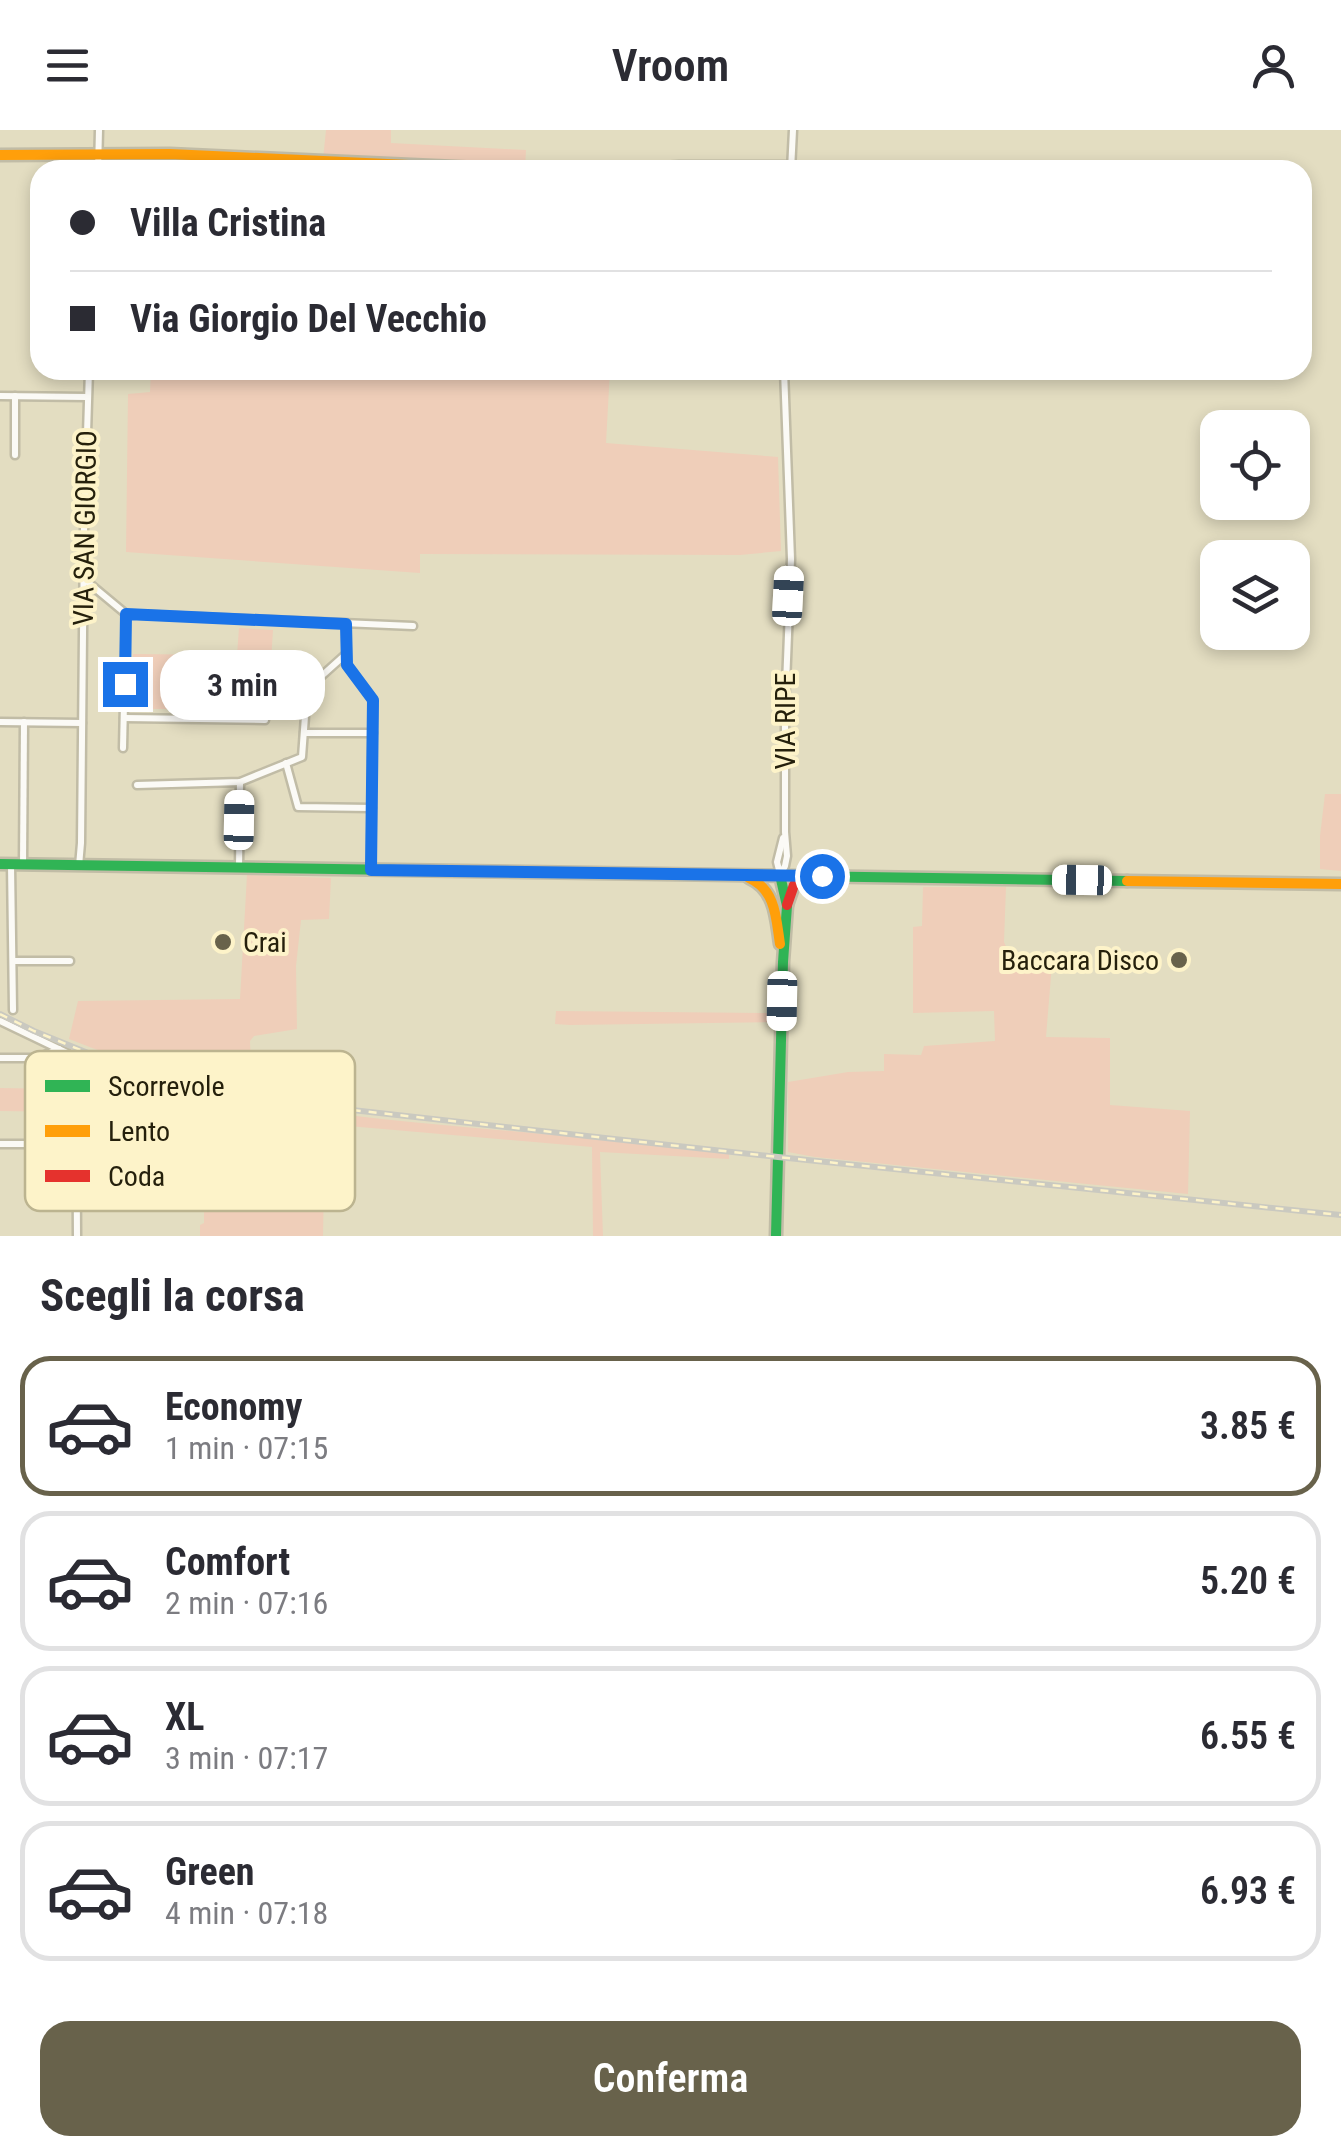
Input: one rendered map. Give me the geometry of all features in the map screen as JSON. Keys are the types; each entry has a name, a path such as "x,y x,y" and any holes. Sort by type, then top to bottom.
{"main road":[{"path":"0,155 170,154 300,160"},
{"path":"12,864 1341,884"},
{"path":"726,875 754,879 772,898"},
{"path":"780,875 772,898 783,962"},
{"path":"780,875 787,906"},
{"path":"776,1236 783,962 787,906 801,876"}],"street":[{"path":"98,160 99,130"},
{"path":"792,160 794,130"},
{"name":"VIA SAN GIORGIO","path":"79,866 89,380"},
{"name":"VIA RIPE","path":"780,875 787,856 786,653 791,558 784,380"},
{"path":"0,396 88,397"},
{"path":"14,455 15,396"},
{"path":"84,578 126,614 413,626"},
{"path":"123,748 126,614"},
{"path":"346,624 347,665 373,700 371,870"},
{"path":"138,786 240,782 302,757 307,689 346,654"},
{"path":"124,718 265,720"},
{"path":"0,722 82,723"},
{"path":"12,1010 12,864 24,722"},
{"path":"304,732 373,733"},
{"path":"286,763 298,807 372,808"},
{"path":"238,868 240,782"},
{"path":"13,961 70,961"},
{"path":"0,1021 62,1051"},
{"path":"54,1051 59,1049"},
{"path":"77,1211 77,1236"}],"shaded area":[{"path":"326,130 391,130 391,143 526,150 526,160 323,160"},
{"path":"151,380 609,380 606,443 778,457 781,551 740,555 420,554 420,573 126,552 128,394 150,392"},
{"path":"239,628 273,630 268,709 131,709 133,654 237,655"},
{"path":"1325,794 1341,794 1341,871 1320,869"},
{"path":"247,875 331,878 329,919 301,920 296,966 297,1029 254,1036 250,1051 101,1051 69,1039 78,1001 240,999"},
{"path":"923,887 1006,887 1004,942 1011,957 1030,965 1052,964 1046,1037 1110,1038 1110,1105 1190,1111 1188,1194 788,1152 788,1082 848,1072 884,1071 884,1054 921,1055 924,1046 995,1041 994,1011 913,1013 913,927 922,926"},
{"path":"556,1011 773,1013 775,1022 570,1025 555,1024"},
{"path":"0,1088 25,1088 25,1111 0,1111"},
{"path":"355,1115 630,1142 729,1154 729,1159 600,1152 603,1236 593,1236 592,1147 355,1127"},
{"path":"204,1211 323,1211 323,1236 200,1236 200,1225 204,1223"}],"railway":[{"path":"0,1014 83,1051"},
{"path":"355,1110 1341,1215"}],"traffic: fast":[{"path":"0,864 1127,881"},
{"path":"776,1236 787,906 780,875"}],"traffic: slow":[{"path":"0,155 170,154 300,160"},
{"path":"749,878 770,897 780,944"},
{"path":"1127,881 1341,884"}],"traffic: jam":[{"path":"787,905 801,876"}],"place":[{"name":"Crai","path":"223,942"},
{"name":"Baccara Disco","path":"1179,960"}],"route":[{"path":"125,684 126,614 346,624 347,665 373,700 371,870 822,876"}]}
